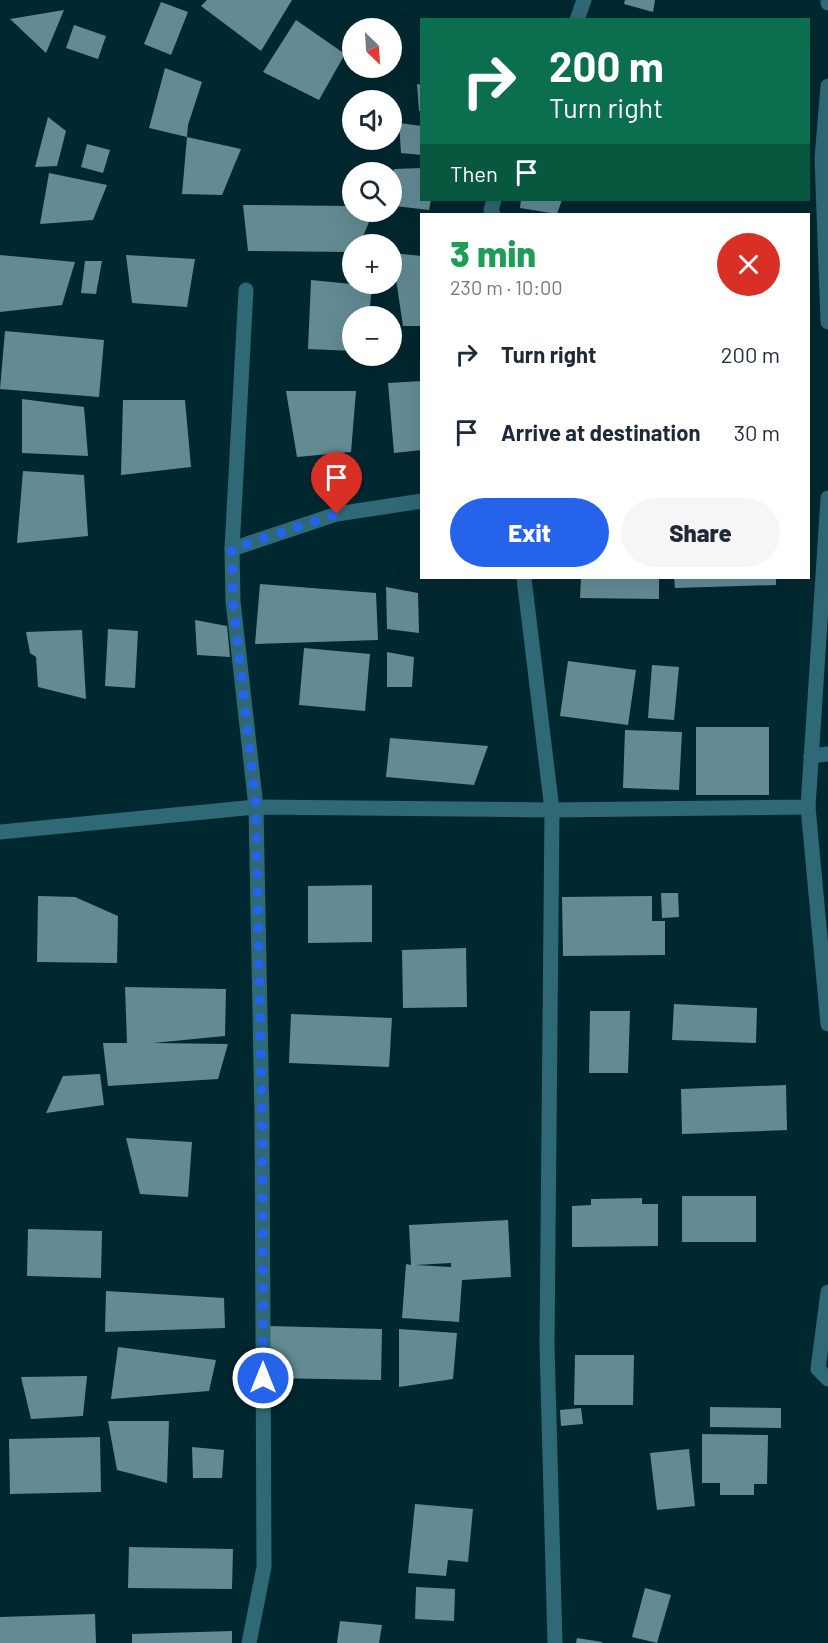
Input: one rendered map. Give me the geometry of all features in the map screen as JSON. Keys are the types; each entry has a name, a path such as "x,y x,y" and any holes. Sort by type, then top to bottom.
{"street":[{"path":"578,18 584,0"},
{"path":"828,86 825,158 828,322"},
{"path":"246,290 232,549 233,601 256,807 262,1118 264,1567 249,1643"},
{"path":"828,498 808,807 828,1024"},
{"path":"232,549 337,514 420,501"},
{"path":"524,579 552,810 547,1345 555,1643"},
{"path":"811,756 828,754"},
{"path":"0,832 256,807 552,810 808,807"},
{"path":"828,1292 818,1370 828,1379"}],"building":[{"path":"207,0 292,0 261,51 201,6"},
{"path":"625,0 655,0 653,12 624,4"},
{"path":"161,2 188,12 171,55 144,44"},
{"path":"64,10 46,53 10,19"},
{"path":"296,20 342,52 342,59 319,100 263,72"},
{"path":"74,25 106,36 98,59 66,48"},
{"path":"165,68 202,82 188,125 187,137 149,128"},
{"path":"417,84 420,85 419,111"},
{"path":"48,117 66,131 57,166 35,167"},
{"path":"402,123 420,126 420,155 401,153"},
{"path":"187,137 241,149 222,195 182,194"},
{"path":"87,144 110,150 103,173 81,167"},
{"path":"420,168 420,201 431,201 429,210 402,207 402,169"},
{"path":"49,173 107,185 93,220 40,224"},
{"path":"521,201 562,201 557,213 520,208"},
{"path":"243,205 342,206 342,222 369,222 364,234 342,234 342,252 248,251"},
{"path":"402,254 420,256 420,326 403,326 402,306 400,306 398,294 402,294"},
{"path":"0,255 75,262 62,305 0,312"},
{"path":"126,255 195,259 187,307 132,303"},
{"path":"85,261 102,261 96,294 81,293"},
{"path":"311,280 342,283 342,294 371,294 370,306 342,306 342,351 308,349"},
{"path":"5,331 104,340 99,397 0,389"},
{"path":"420,381 420,450 394,453 388,383"},
{"path":"286,391 356,391 351,452 297,457"},
{"path":"22,399 84,407 88,456 22,453"},
{"path":"123,400 185,400 191,467 121,475"},
{"path":"23,471 84,475 88,536 17,543"},
{"path":"581,579 659,579 659,599 580,598"},
{"path":"674,579 776,579 776,585 675,588"},
{"path":"260,584 376,593 378,640 255,644"},
{"path":"386,587 418,593 419,633 387,629"},
{"path":"195,620 227,626 230,657 197,655"},
{"path":"108,629 138,631 135,688 105,686"},
{"path":"82,630 86,699 38,687 36,657 30,653 26,632"},
{"path":"304,648 370,654 365,711 299,705"},
{"path":"387,652 414,657 412,687 387,687"},
{"path":"568,661 636,670 628,725 560,716"},
{"path":"652,665 679,667 674,720 648,718"},
{"path":"696,727 769,727 769,795 696,795"},
{"path":"625,730 682,732 679,790 623,788"},
{"path":"390,738 488,746 474,785 386,777"},
{"path":"372,885 372,942 308,943 308,886"},
{"path":"661,893 678,893 679,917 662,918"},
{"path":"38,896 75,897 118,916 117,963 37,962"},
{"path":"652,896 652,921 665,921 665,955 563,956 562,897"},
{"path":"466,948 467,1007 403,1008 402,950"},
{"path":"125,987 226,989 225,1036 153,1043 228,1044 218,1079 108,1086 103,1043 127,1043"},
{"path":"674,1004 757,1008 756,1043 672,1040"},
{"path":"590,1011 630,1011 628,1073 589,1073"},
{"path":"291,1014 392,1018 389,1067 289,1063"},
{"path":"100,1074 104,1105 46,1113 63,1076"},
{"path":"786,1085 787,1130 682,1134 681,1089"},
{"path":"126,1138 192,1142 188,1197 140,1194"},
{"path":"682,1196 756,1196 756,1242 682,1242"},
{"path":"642,1198 642,1204 658,1204 658,1246 572,1247 572,1206 591,1205 591,1199"},
{"path":"508,1220 511,1277 462,1280 459,1322 402,1318 406,1264 411,1265 409,1225","holes":["451,1263 451,1267 415,1265"]},
{"path":"28,1229 102,1231 101,1278 27,1276"},
{"path":"106,1291 224,1298 225,1328 105,1332"},
{"path":"269,1326 382,1329 381,1380 268,1378"},
{"path":"399,1329 457,1333 453,1379 399,1387"},
{"path":"118,1347 216,1360 209,1391 111,1399"},
{"path":"575,1355 634,1355 633,1405 574,1405"},
{"path":"87,1376 83,1416 31,1419 21,1377"},
{"path":"710,1407 781,1408 781,1428 710,1427"},
{"path":"581,1408 583,1424 561,1426 560,1410"},
{"path":"108,1421 169,1421 167,1483 117,1470"},
{"path":"702,1434 768,1435 767,1484 754,1484 754,1495 720,1495 720,1483 702,1483"},
{"path":"100,1437 101,1492 10,1494 9,1439"},
{"path":"192,1447 224,1450 222,1478 193,1478"},
{"path":"689,1449 695,1506 657,1510 650,1453"},
{"path":"415,1504 473,1509 468,1562 448,1560 446,1576 408,1573"},
{"path":"129,1547 233,1549 232,1589 128,1588"},
{"path":"416,1587 455,1589 454,1621 415,1619"},
{"path":"645,1588 671,1595 657,1643 632,1637"},
{"path":"95,1614 96,1643 0,1643 0,1617"},
{"path":"340,1621 382,1625 379,1643 337,1643"},
{"path":"232,1631 232,1643 132,1643 132,1634"},
{"path":"577,1638 602,1642 602,1643 576,1643"}],"route":[{"path":"263,1378 262,1118 256,807 233,601 232,549 337,514"}]}
